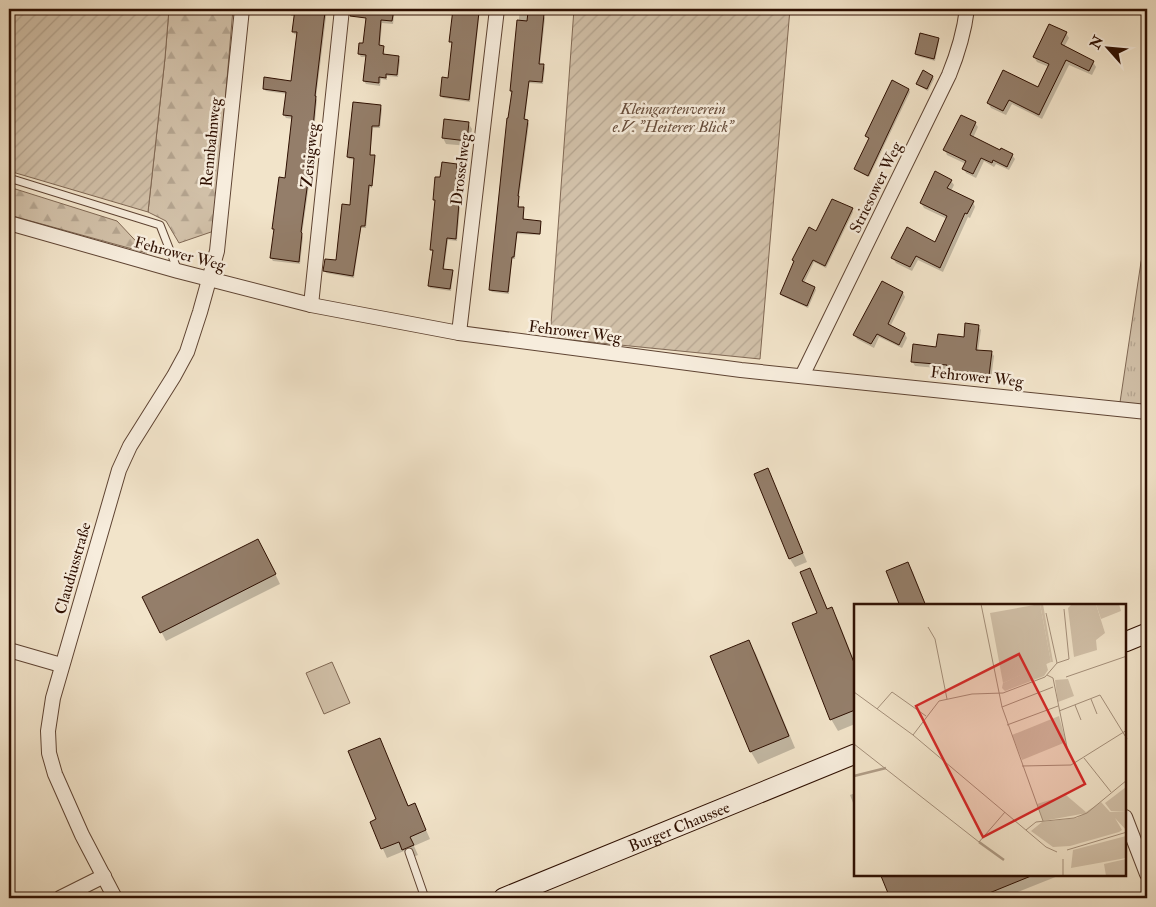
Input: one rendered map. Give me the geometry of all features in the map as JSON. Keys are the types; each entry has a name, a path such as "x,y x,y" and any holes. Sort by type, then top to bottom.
{"main road":[{"path":"1126,642 1147,633"},
{"name":"Burger Chaussee","path":"503,898 854,754"}],"street":[{"name":"Rennbahnweg","path":"209,278 217,250 242,9"},
{"name":"Zeisigweg","path":"311,305 342,9"},
{"name":"Drosselweg","path":"459,333 497,9"},
{"name":"Striesower Weg","path":"802,376 949,76 965,30 967,9"},
{"name":"Fehrower Weg","path":"9,223 178,271 311,305 459,333 802,376 1147,412"},
{"name":"Claudiusstraße","path":"116,898 82,835 55,774 49,753 48,731 61,665 119,470 135,438 187,352 209,278"},
{"path":"9,650 61,665"},
{"path":"1126,820 1147,874"},
{"path":"60,898 104,876"}],"lane":[{"path":"9,178 160,225 178,271"},
{"path":"409,852 425,898"}],"green space":[{"path":"9,9 169,9 148,212 9,171"},
{"path":"169,9 233,9 214,231 179,243 166,221 148,212"},
{"name":"Kleingartenverein e.V. \"Heiterer Blick\"","path":"574,9 790,9 760,359 550,338"},
{"path":"9,187 117,221 147,253 9,215"},
{"path":"1147,238 1147,412 1119,409 1141,262"},
{"path":"332,662 350,703 324,714 306,673"}],"building":[{"path":"295,9 325,12 299,262 270,258 279,177 285,178 292,116 283,115 286,92 263,89 264,77 291,81 297,32 292,32"},
{"path":"351,9 394,9 392,21 381,20 379,45 384,46 383,54 399,56 397,75 386,74 386,78 379,77 379,83 363,81 366,55 358,54 359,43 363,43 366,18 350,16"},
{"path":"453,9 479,12 469,100 440,96 442,77 448,78 452,42 449,42"},
{"path":"528,12 544,14 539,64 544,64 542,82 529,81 524,119 528,120 518,207 524,207 523,219 541,221 540,234 517,232 508,292 489,290 507,118 512,91 510,91 517,20 527,21"},
{"path":"1049,24 1067,32 1061,44 1094,61 1089,71 1066,60 1039,115 1009,100 1003,111 987,103 1003,70 1038,87 1049,64 1033,57"},
{"path":"920,33 939,38 934,59 915,54"},
{"path":"923,70 933,76 927,89 916,84"},
{"path":"892,80 909,89 868,176 854,169 869,138 865,136"},
{"path":"353,102 381,105 379,126 372,126 370,155 375,155 372,186 369,185 365,226 361,226 353,276 323,271 325,259 336,260 342,204 350,205 354,158 347,157"},
{"path":"961,115 976,122 970,135 1000,150 1001,148 1013,154 1007,167 993,160 992,163 981,158 973,174 962,169 966,161 943,150"},
{"path":"444,119 469,122 467,141 442,138"},
{"path":"442,162 457,164 456,179 461,179 456,239 447,238 443,269 453,270 450,289 428,286 433,250 430,250 435,200 433,200 435,177 440,177"},
{"path":"935,171 952,180 947,188 974,201 967,214 965,213 940,268 916,256 910,267 891,258 907,227 935,242 947,216 920,203"},
{"path":"832,199 853,208 825,266 813,260 802,281 815,287 807,306 780,294 794,261 792,260 809,227 816,231"},
{"path":"882,281 903,292 888,324 905,333 899,345 877,334 871,344 853,335"},
{"path":"965,323 979,325 976,350 992,351 989,376 946,371 947,365 911,362 913,344 936,347 938,334 964,337"},
{"path":"768,468 803,553 789,559 754,474"},
{"path":"258,539 276,574 160,633 142,597"},
{"path":"908,562 925,604 899,604 886,571"},
{"path":"810,568 827,609 832,607 854,662 854,710 830,720 792,623 817,613 800,572"},
{"path":"749,640 789,736 750,752 710,656"},
{"path":"380,738 408,806 415,803 426,830 410,837 414,845 402,850 399,842 381,849 370,822 376,819 348,751"},
{"path":"881,877 1029,877 977,898 890,898"}]}
